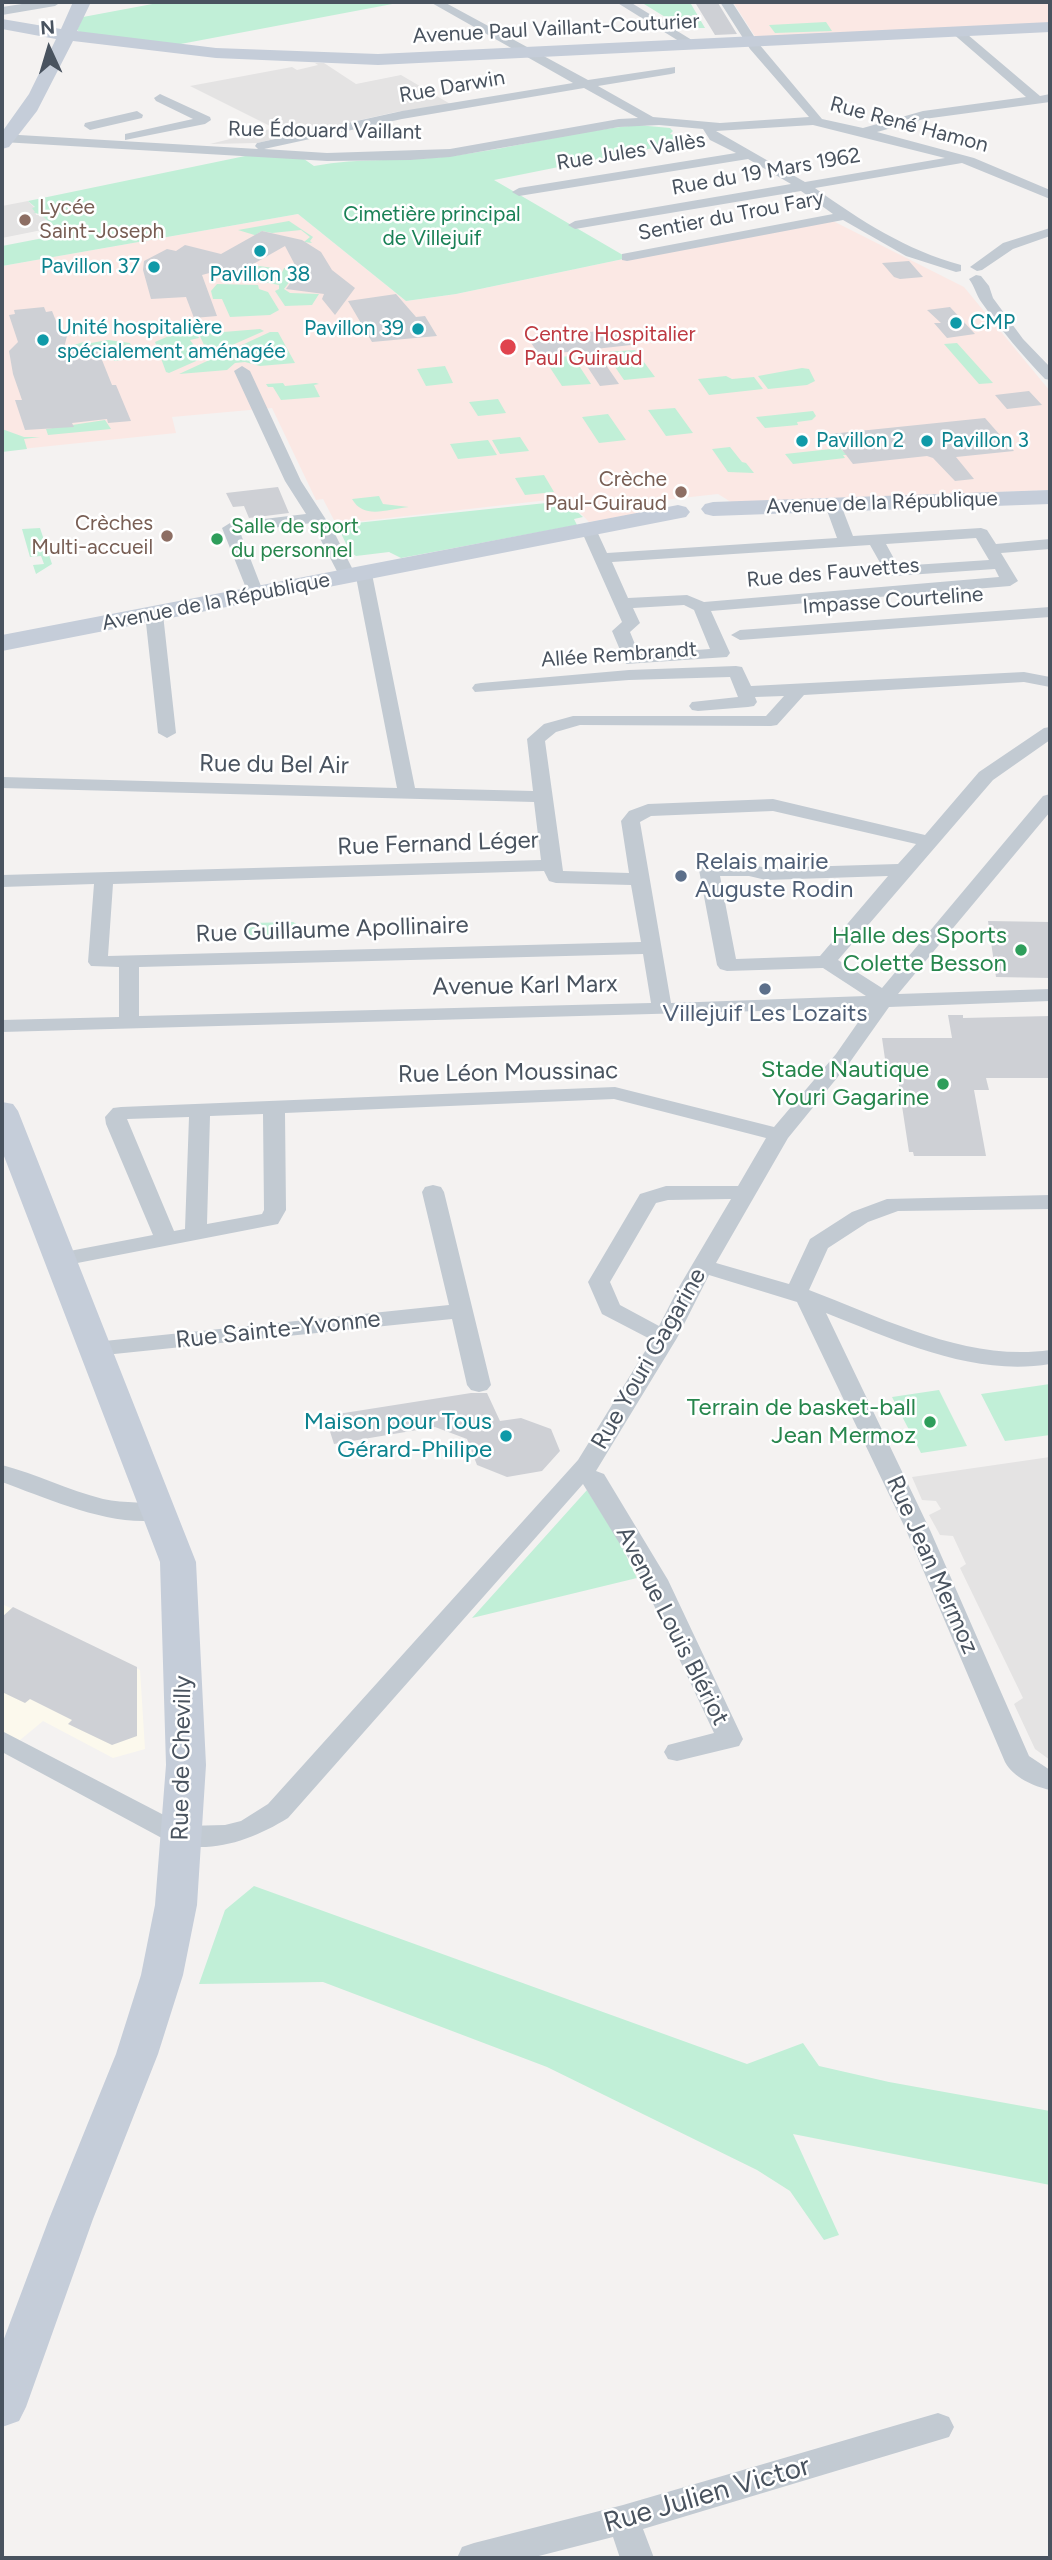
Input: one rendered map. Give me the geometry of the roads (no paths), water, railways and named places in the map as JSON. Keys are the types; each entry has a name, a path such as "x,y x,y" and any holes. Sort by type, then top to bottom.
{"main road":[{"path":"4,140 39,97 82,2"},
{"name":"Avenue Paul Vaillant-Couturier","path":"2,24 167,50 291,59 398,60 1050,27"},
{"name":"Avenue de la République","path":"2,643 678,512 683,517 700,519 713,514 713,509 1050,497"},
{"name":"Rue de Chevilly","path":"2,1111 178,1562 186,1765 176,1905 162,1975 136,2054 71,2219 2,2407"}],"street":[{"path":"2,11 55,2"},
{"path":"436,2 650,120"},
{"path":"622,2 694,45"},
{"name":"Rue René Hamon","path":"726,2 751,42 816,118 813,121 964,159 1001,172 1050,195"},
{"path":"957,32 1036,99"},
{"name":"Rue Darwin","path":"243,152 402,115 671,70"},
{"path":"103,143 205,120 160,98"},
{"path":"863,132 923,115 1050,98"},
{"path":"90,126 137,116"},
{"name":"Rue Édouard Vaillant","path":"4,140 103,143 327,157 410,156 512,143 619,123 650,120 707,128 813,121"},
{"path":"112,122 134,136"},
{"path":"707,128 715,137 803,187 843,216 930,262 956,268 952,272 957,277 977,273 1008,246 1050,232"},
{"name":"Rue Jules Vallès","path":"520,192 748,155"},
{"name":"Rue du 19 Mars 1962","path":"575,225 964,159"},
{"name":"Sentier du Trou Fary","path":"627,257 843,216"},
{"path":"977,273 986,299 1013,332 1016,340 1050,376"},
{"path":"242,371 293,481 356,575 407,793"},
{"path":"833,505 847,541"},
{"path":"256,594 230,528 317,518"},
{"path":"589,530 631,623 621,631 632,660 721,653 701,607"},
{"path":"601,558 981,533 995,556"},
{"path":"875,540 893,571 995,556 1050,544"},
{"name":"Rue des Fauvettes","path":"623,603 687,600 701,607 1010,581 995,556"},
{"name":"Impasse Courteline","path":"740,635 1050,611"},
{"path":"155,614 167,733"},
{"name":"Allée Rembrandt","path":"481,688 629,674 736,671 745,692"},
{"path":"698,706 748,702 745,692 1024,677 1050,682"},
{"name":"Rue Fernand Léger","path":"2,881 551,865 536,739 550,728 579,720 771,721 799,690"},
{"path":"830,956 991,771 1050,732"},
{"name":"Rue du Bel Air","path":"2,783 545,797"},
{"name":"Rue Youri Gagarine","path":"181,1836 225,1835 250,1828 278,1811 580,1473 665,1338 703,1266 779,1135 843,1058 888,993 1050,800"},
{"path":"662,1009 630,821 636,815 648,810 773,805 928,841"},
{"path":"551,865 556,877 562,879 640,878"},
{"path":"888,993 870,988 830,956 727,965 709,870 749,870 766,874 903,870"},
{"name":"Rue Guillaume Apollinaire","path":"104,877 98,962 653,948"},
{"path":"129,962 129,1023"},
{"name":"Avenue Karl Marx","path":"2,1026 662,1009 888,993 1050,995"},
{"name":"Rue Léon Moussinac","path":"166,1238 117,1124 116,1117 127,1112 615,1093 779,1135"},
{"path":"62,1259 267,1220 275,1210 274,1107"},
{"path":"196,1233 200,1110"},
{"path":"433,1192 479,1385"},
{"path":"665,1338 610,1309 599,1282 648,1199 666,1193 747,1192"},
{"path":"801,1296 818,1244 859,1217 895,1204 1050,1202"},
{"path":"703,1266 801,1296 929,1341 1002,1361 1050,1357"},
{"name":"Rue Jean Mermoz","path":"801,1296 918,1530 1018,1762 1040,1778 1050,1780"},
{"name":"Rue Sainte-Yvonne","path":"95,1349 462,1311"},
{"path":"2,1473 118,1511 142,1515 160,1512"},
{"name":"Avenue Louis Blériot","path":"580,1473 595,1480 655,1580 730,1739 677,1752"},
{"path":"2,1740 181,1836"},
{"name":"Rue Julien Victor","path":"474,2558 623,2520 938,2427"},
{"path":"623,2520 637,2558"}],"place":[{"name":"Lycée Saint-Joseph","path":"25,220"},
{"name":"Pavillon 38","path":"260,251"},
{"name":"Pavillon 37","path":"154,267"},
{"name":"CMP","path":"956,323"},
{"name":"Pavillon 39","path":"418,329"},
{"name":"Unité hospitalière spécialement aménagée","path":"43,340"},
{"name":"Centre Hospitalier Paul Guiraud","path":"508,347"},
{"name":"Pavillon 2","path":"802,441"},
{"name":"Pavillon 3","path":"927,441"},
{"name":"Crèche Paul-Guiraud","path":"681,492"},
{"name":"Crèches Multi-accueil","path":"167,536"},
{"name":"Salle de sport du personnel","path":"217,539"},
{"name":"Relais mairie Auguste Rodin","path":"681,876"},
{"name":"Halle des Sports Colette Besson","path":"1021,950"},
{"name":"Villejuif Les Lozaits","path":"765,989"},
{"name":"Stade Nautique Youri Gagarine","path":"943,1084"},
{"name":"Terrain de basket-ball Jean Mermoz","path":"930,1422"},
{"name":"Maison pour Tous Gérard-Philipe","path":"506,1436"}],"park label":[{"name":"Cimetière principal de Villejuif","path":"432,227"}]}
